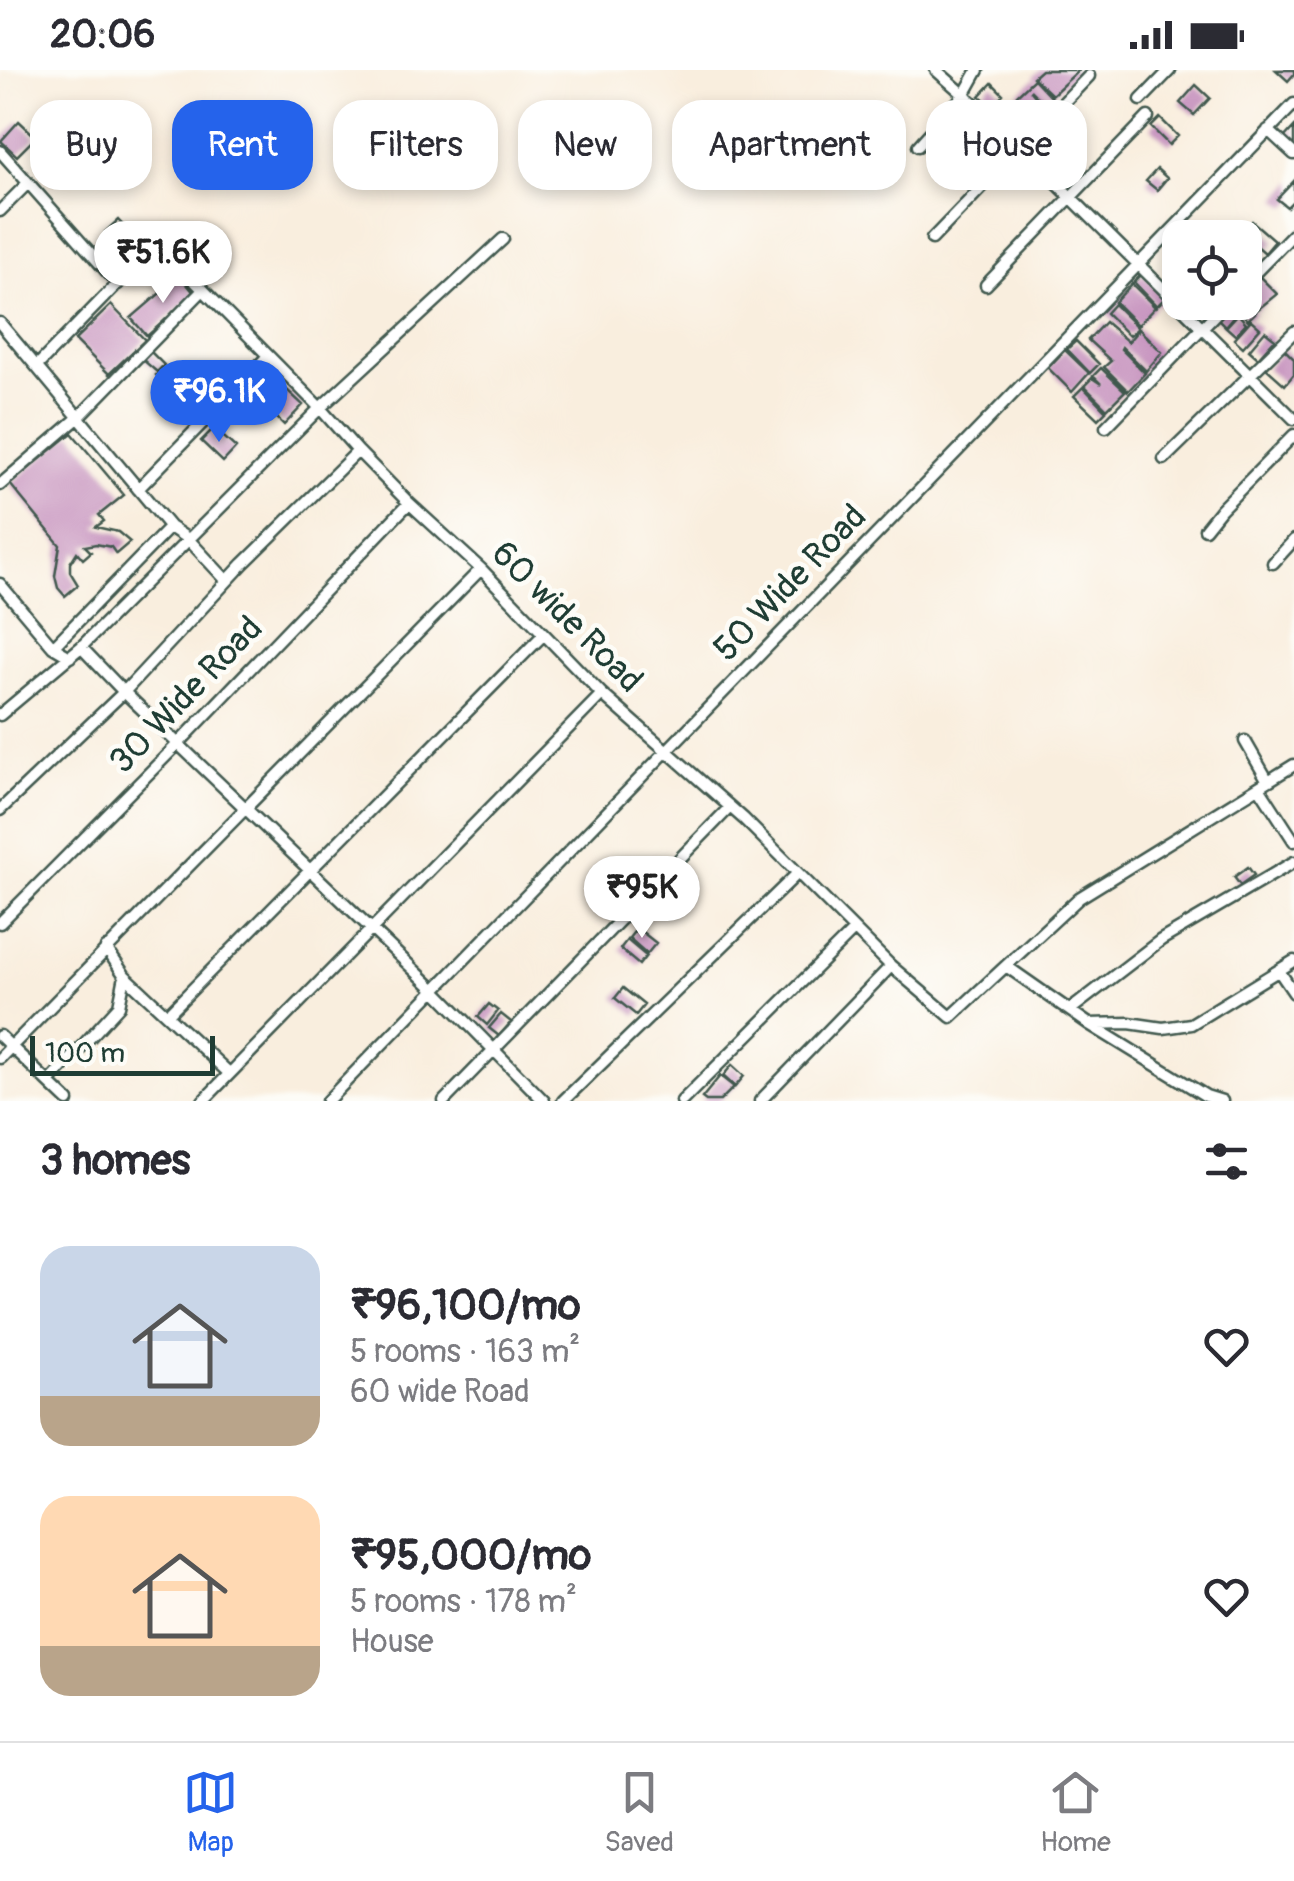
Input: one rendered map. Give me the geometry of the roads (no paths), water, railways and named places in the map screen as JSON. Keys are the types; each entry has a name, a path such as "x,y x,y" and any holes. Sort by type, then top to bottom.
{"street":[{"path":"936,70 969,100"},
{"path":"918,146 964,95 978,70"},
{"path":"1141,100 1170,70"},
{"path":"1066,100 1089,76"},
{"name":"50 Wide Road","path":"327,1101 1294,104"},
{"path":"986,285 1148,117"},
{"path":"1268,130 1294,154"},
{"path":"0,151 118,284 37,366"},
{"path":"0,211 28,183"},
{"path":"932,239 979,190"},
{"path":"1064,190 1294,420"},
{"path":"1262,266 1294,233"},
{"path":"0,715 81,647 320,408 503,240"},
{"name":"60 wide Road","path":"118,284 156,242 409,503 480,569 602,694 730,806 854,930 951,1017 1006,966"},
{"path":"0,485 79,417 202,290"},
{"path":"1106,428 1210,320"},
{"path":"0,323 170,527 188,539 227,581"},
{"path":"1164,459 1294,332"},
{"path":"138,488 268,356"},
{"path":"1205,529 1294,435"},
{"path":"0,810 124,692 227,581 358,451"},
{"name":"30 Wide Road","path":"0,923 179,744 409,503"},
{"path":"53,647 170,527"},
{"path":"1273,563 1294,540"},
{"path":"0,1058 480,569"},
{"path":"0,584 53,647 70,657"},
{"path":"167,1015 544,634"},
{"path":"81,647 544,1101"},
{"path":"202,1101 602,694"},
{"path":"1246,741 1294,841"},
{"path":"1222,1101 1207,1098 1006,966 1079,898 1294,765"},
{"path":"444,1101 730,806"},
{"path":"1070,1010 1161,940 1294,862"},
{"path":"563,1101 798,873"},
{"path":"682,1101 854,930"},
{"path":"106,948 124,976 229,1074"},
{"path":"1089,1024 1129,1023 1163,1028 1191,1024 1294,961"},
{"path":"760,1101 892,966"},
{"path":"1279,970 1294,993"},
{"path":"48,1082 119,1006 124,976"},
{"path":"0,1036 68,1101"}]}
